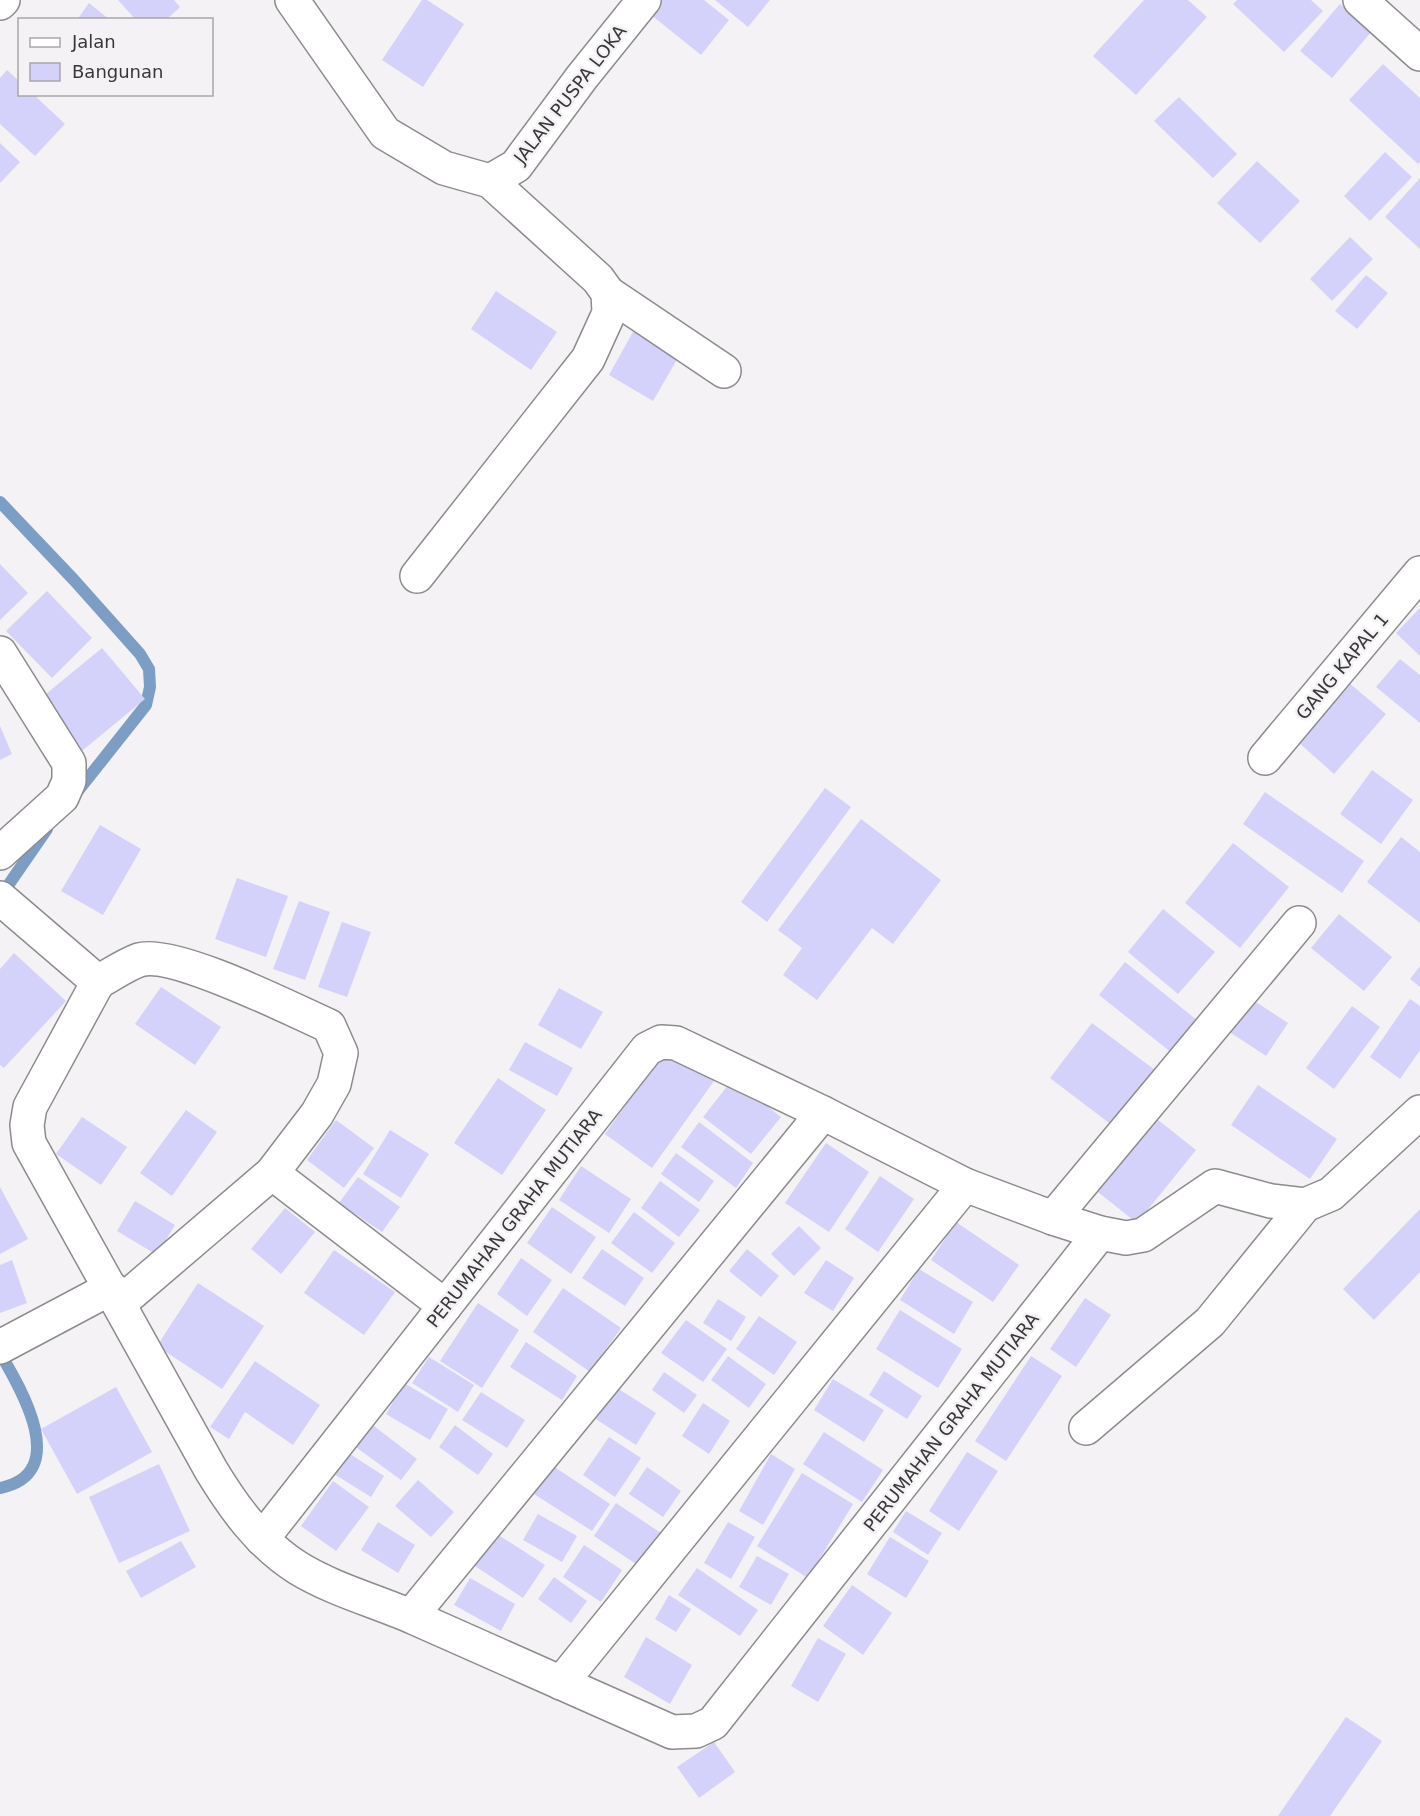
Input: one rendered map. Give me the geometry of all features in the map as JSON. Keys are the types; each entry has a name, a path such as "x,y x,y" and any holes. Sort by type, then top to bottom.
{"street":[{"path":"292,0 385,133 444,168 490,181 598,279 608,293 724,371"},
{"name":"JALAN PUSPA LOKA","path":"490,181 516,166 582,77 644,0"},
{"path":"1360,0 1420,54"},
{"path":"417,576 588,359 609,313 608,293"},
{"name":"GANG KAPAL 1","path":"1265,759 1420,573"},
{"path":"0,653 69,763 69,781 62,797 0,853"},
{"path":"0,898 98,981"},
{"path":"1053,1218 1299,923"},
{"path":"5,1345 116,1295 272,1173 317,1114 334,1084 341,1053 329,1026 215,976 173,961 140,959 98,981 30,1107 27,1125 29,1143 116,1295 211,1470 236,1509 262,1539 297,1567 336,1588 411,1616 561,1683 965,1185"},
{"name":"PERUMAHAN GRAHA MUTIARA","path":"262,1539 647,1049 662,1042 676,1043 823,1113 965,1185 1100,1233 1126,1238 1143,1235 1215,1186 1271,1201 1305,1205"},
{"path":"1086,1428 1210,1322 1305,1205 1331,1194 1420,1112"},
{"path":"411,1616 823,1113"},
{"path":"272,1173 445,1306"},
{"name":"PERUMAHAN GRAHA MUTIARA","path":"561,1683 672,1732 696,1731 713,1723 1100,1233"}],"building":[{"path":"118,0 174,0 180,7 168,18 134,18"},
{"path":"422,0 427,0 464,24 423,87 382,60"},
{"path":"653,0 704,0 729,20 701,55 645,10"},
{"path":"715,0 770,0 748,27"},
{"path":"1144,0 1188,0 1207,17 1136,95 1093,56"},
{"path":"1237,0 1311,0 1323,11 1284,52 1233,4"},
{"path":"89,3 108,18 78,18"},
{"path":"1340,4 1372,31 1332,78 1300,51"},
{"path":"1383,64 1420,98 1420,162 1418,164 1349,100"},
{"path":"7,70 18,80 18,96 35,96 65,124 35,156 0,124 0,78"},
{"path":"1179,97 1237,154 1213,178 1154,121"},
{"path":"0,143 20,162 0,183"},
{"path":"1385,152 1412,177 1370,221 1344,196"},
{"path":"1257,161 1300,201 1260,243 1217,203"},
{"path":"1420,178 1420,249 1385,217"},
{"path":"1350,237 1373,259 1332,301 1310,279"},
{"path":"1366,275 1388,293 1357,329 1335,311"},
{"path":"496,291 557,332 531,370 471,329"},
{"path":"634,330 679,356 653,401 609,375"},
{"path":"0,564 28,593 0,620"},
{"path":"47,591 92,638 52,678 6,631"},
{"path":"1420,608 1420,656 1396,633"},
{"path":"102,648 145,699 77,755 35,703"},
{"path":"1400,659 1420,675 1420,723 1376,687"},
{"path":"1348,682 1386,714 1334,774 1297,741"},
{"path":"0,726 12,754 0,760"},
{"path":"1372,770 1413,800 1381,844 1340,814"},
{"path":"825,788 851,807 767,922 741,902"},
{"path":"1265,792 1364,861 1342,893 1243,824"},
{"path":"861,819 941,880 893,944 872,928 817,1000 783,975 802,948 778,930"},
{"path":"100,825 141,849 103,915 61,891"},
{"path":"1401,837 1420,852 1420,923 1367,882"},
{"path":"1233,843 1289,887 1240,948 1185,903"},
{"path":"237,878 288,896 266,957 215,939"},
{"path":"299,901 330,912 305,980 273,969"},
{"path":"1163,909 1215,952 1178,994 1128,952"},
{"path":"1339,914 1392,957 1364,991 1311,948"},
{"path":"342,922 371,932 347,997 318,987"},
{"path":"14,953 66,1001 4,1068 0,1065 0,969"},
{"path":"1125,962 1198,1021 1172,1053 1099,995"},
{"path":"1420,966 1420,987 1410,979"},
{"path":"161,987 221,1027 195,1065 135,1024"},
{"path":"559,988 603,1012 581,1049 538,1025"},
{"path":"1250,998 1288,1023 1266,1056 1228,1031"},
{"path":"1410,999 1420,1006 1420,1050 1400,1079 1370,1057"},
{"path":"1352,1006 1380,1027 1334,1089 1306,1068"},
{"path":"1092,1023 1155,1070 1113,1126 1050,1078"},
{"path":"525,1042 573,1068 557,1096 509,1070"},
{"path":"667,1047 714,1081 652,1168 605,1134"},
{"path":"498,1078 546,1110 502,1175 454,1143"},
{"path":"733,1079 781,1117 751,1154 703,1117"},
{"path":"1258,1085 1337,1139 1310,1179 1231,1125"},
{"path":"186,1110 217,1132 172,1196 140,1173"},
{"path":"1153,1116 1196,1150 1137,1223 1094,1189"},
{"path":"82,1117 127,1147 101,1185 56,1154"},
{"path":"336,1120 374,1148 344,1188 307,1160"},
{"path":"699,1122 753,1163 736,1188 681,1147"},
{"path":"390,1130 429,1154 401,1198 363,1174"},
{"path":"826,1143 869,1172 829,1232 785,1203"},
{"path":"676,1153 714,1181 699,1202 661,1174"},
{"path":"581,1166 631,1199 609,1233 559,1200"},
{"path":"880,1176 914,1199 878,1252 845,1229"},
{"path":"358,1177 400,1207 382,1232 339,1203"},
{"path":"660,1181 700,1210 679,1237 641,1208"},
{"path":"0,1187 28,1239 0,1254"},
{"path":"135,1201 175,1225 157,1255 117,1231"},
{"path":"552,1207 596,1237 571,1274 527,1243"},
{"path":"285,1208 315,1232 281,1274 251,1249"},
{"path":"1420,1209 1420,1272 1374,1320 1343,1289"},
{"path":"634,1212 675,1243 652,1273 611,1243"},
{"path":"956,1222 1019,1265 993,1302 931,1260"},
{"path":"799,1226 821,1248 794,1276 771,1254"},
{"path":"602,1249 644,1278 625,1306 582,1278"},
{"path":"747,1249 779,1276 761,1297 729,1271"},
{"path":"334,1250 395,1292 364,1335 304,1293"},
{"path":"521,1258 552,1280 527,1316 497,1294"},
{"path":"12,1260 27,1303 0,1313 0,1265"},
{"path":"826,1260 854,1278 833,1311 804,1293"},
{"path":"919,1269 973,1302 954,1334 900,1300"},
{"path":"198,1283 264,1326 222,1389 157,1346"},
{"path":"563,1288 621,1328 590,1372 533,1332"},
{"path":"1085,1298 1111,1315 1076,1367 1050,1349"},
{"path":"718,1299 746,1317 731,1341 703,1323"},
{"path":"478,1303 519,1330 482,1388 440,1361"},
{"path":"900,1310 962,1349 938,1388 876,1349"},
{"path":"759,1316 797,1342 774,1375 736,1349"},
{"path":"686,1320 727,1349 703,1382 661,1353"},
{"path":"526,1342 577,1376 562,1400 510,1367"},
{"path":"728,1356 766,1384 749,1408 711,1380"},
{"path":"1031,1356 1062,1376 1006,1461 975,1441"},
{"path":"429,1357 474,1385 458,1412 412,1383"},
{"path":"255,1361 320,1405 293,1445 245,1412 229,1439 210,1427"},
{"path":"884,1371 922,1396 907,1419 869,1395"},
{"path":"664,1372 697,1395 684,1413 652,1390"},
{"path":"833,1379 884,1410 864,1442 814,1410"},
{"path":"404,1383 448,1409 430,1440 386,1414"},
{"path":"611,1384 656,1413 636,1445 591,1416"},
{"path":"116,1387 152,1452 77,1494 41,1429"},
{"path":"481,1392 525,1420 507,1448 462,1420"},
{"path":"703,1403 730,1421 709,1454 682,1436"},
{"path":"370,1423 417,1459 401,1480 353,1445"},
{"path":"455,1425 493,1454 478,1475 439,1447"},
{"path":"824,1432 883,1470 862,1502 803,1464"},
{"path":"609,1437 641,1458 615,1497 583,1475"},
{"path":"347,1452 384,1476 371,1497 334,1474"},
{"path":"967,1452 998,1471 959,1531 929,1511"},
{"path":"771,1454 795,1469 763,1525 739,1511"},
{"path":"159,1464 190,1531 119,1563 89,1497"},
{"path":"553,1466 610,1504 592,1531 534,1494"},
{"path":"647,1467 681,1491 663,1517 629,1494"},
{"path":"802,1473 853,1504 808,1578 757,1546"},
{"path":"418,1480 454,1512 431,1537 395,1506"},
{"path":"333,1481 369,1507 336,1551 301,1526"},
{"path":"616,1503 661,1533 639,1566 594,1536"},
{"path":"906,1511 942,1533 928,1555 893,1532"},
{"path":"538,1514 577,1536 562,1562 523,1540"},
{"path":"378,1522 415,1545 398,1573 361,1550"},
{"path":"728,1522 755,1537 731,1579 704,1563"},
{"path":"497,1534 545,1565 523,1598 475,1566"},
{"path":"890,1537 929,1561 906,1598 867,1574"},
{"path":"181,1541 196,1567 141,1598 126,1571"},
{"path":"584,1545 622,1570 601,1602 563,1577"},
{"path":"757,1556 789,1574 771,1605 739,1587"},
{"path":"697,1568 758,1610 740,1636 678,1595"},
{"path":"554,1577 587,1601 571,1623 538,1599"},
{"path":"470,1578 515,1604 501,1631 454,1605"},
{"path":"852,1585 892,1613 863,1655 823,1626"},
{"path":"669,1595 691,1609 676,1632 655,1619"},
{"path":"646,1637 692,1665 670,1704 624,1677"},
{"path":"818,1638 846,1654 818,1702 791,1686"},
{"path":"1346,1717 1382,1741 1330,1816 1278,1816"},
{"path":"714,1742 735,1772 699,1798 677,1767"}],"waterway":[{"path":"0,502 74,580 140,654 149,669 150,687 146,705 77,792"},
{"path":"0,897 47,829"},
{"path":"0,1353 28,1408 35,1429 37,1449 33,1466 21,1480 0,1488"}]}
